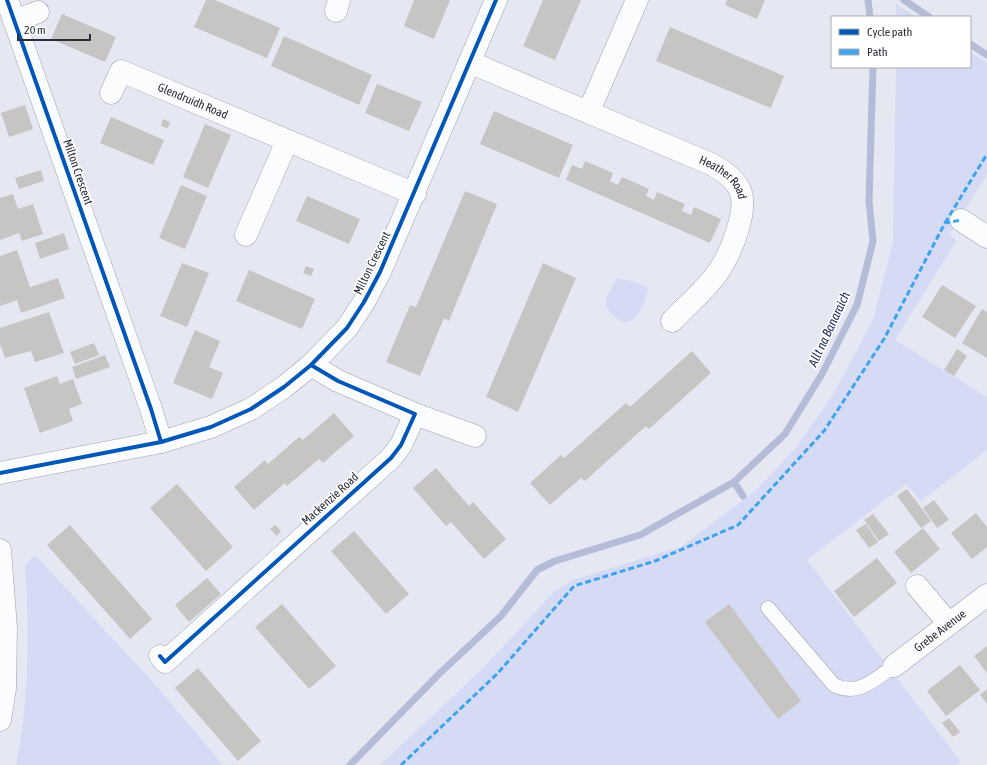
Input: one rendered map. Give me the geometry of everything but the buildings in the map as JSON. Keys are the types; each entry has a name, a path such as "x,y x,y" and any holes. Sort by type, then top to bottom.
{"street":[{"name":"Milton Crescent","path":"7,0 146,394 161,442"},
{"name":"Milton Crescent","path":"0,473 161,442 211,427 251,409 284,387 311,365 347,328 364,302 380,272 415,194 496,0"},
{"path":"589,111 637,0"},
{"path":"14,21 38,12"},
{"name":"Heather Road","path":"469,62 589,111 711,164 729,175 739,188 742,198 742,216 738,228 721,268 672,321"},
{"name":"Glendruidh Road","path":"111,93 121,71 415,194"},
{"path":"246,235 287,141"},
{"path":"961,220 987,237"},
{"path":"311,365 338,382 415,414 475,436"},
{"name":"Mackenzie Road","path":"160,656 165,662 391,458 401,445 415,414"},
{"path":"0,550 6,628 5,688 0,720"},
{"path":"918,586 949,624"},
{"name":"Grebe Avenue","path":"894,666 987,595"}],"lane":[{"path":"768,608 834,686 851,689 864,687 894,666"}],"shaded area":[{"path":"896,4 914,16 896,16"},
{"path":"971,53 987,63 987,175 949,235 957,240 895,340 987,397 987,450 921,501 906,484 807,560 961,762 957,765 380,765 481,670 554,592 573,580 682,546 754,492 796,448 834,393 873,320 893,242 896,68 971,68"},
{"path":"617,278 637,282 648,288 643,306 633,319 627,322 621,321 614,316 606,307 606,298"},
{"path":"36,556 152,681 223,765 16,765 24,715 26,691 28,616 25,566 31,558"}],"waterway":[{"name":"Allt na Banaraich","path":"868,0 870,16"},
{"path":"904,0 928,16"},
{"path":"971,45 987,55"},
{"name":"Allt na Banaraich","path":"743,496 734,482 785,434 822,374 857,305 873,241 869,201 873,68"},
{"path":"350,765 439,674 501,616 537,570 555,561 640,535 734,482"}],"marked path":[{"path":"945,223 987,154"},
{"path":"401,765 497,674 574,586 655,561 738,525 824,431 884,339 945,223 961,220"}],"cycle path":[{"path":"7,0 151,409 161,442"},
{"path":"0,473 161,442 211,427 251,409 284,387 311,365 347,328 364,302 380,272 496,0"},
{"path":"160,656 165,662 391,458 401,445 415,414 338,381 311,365"}]}
